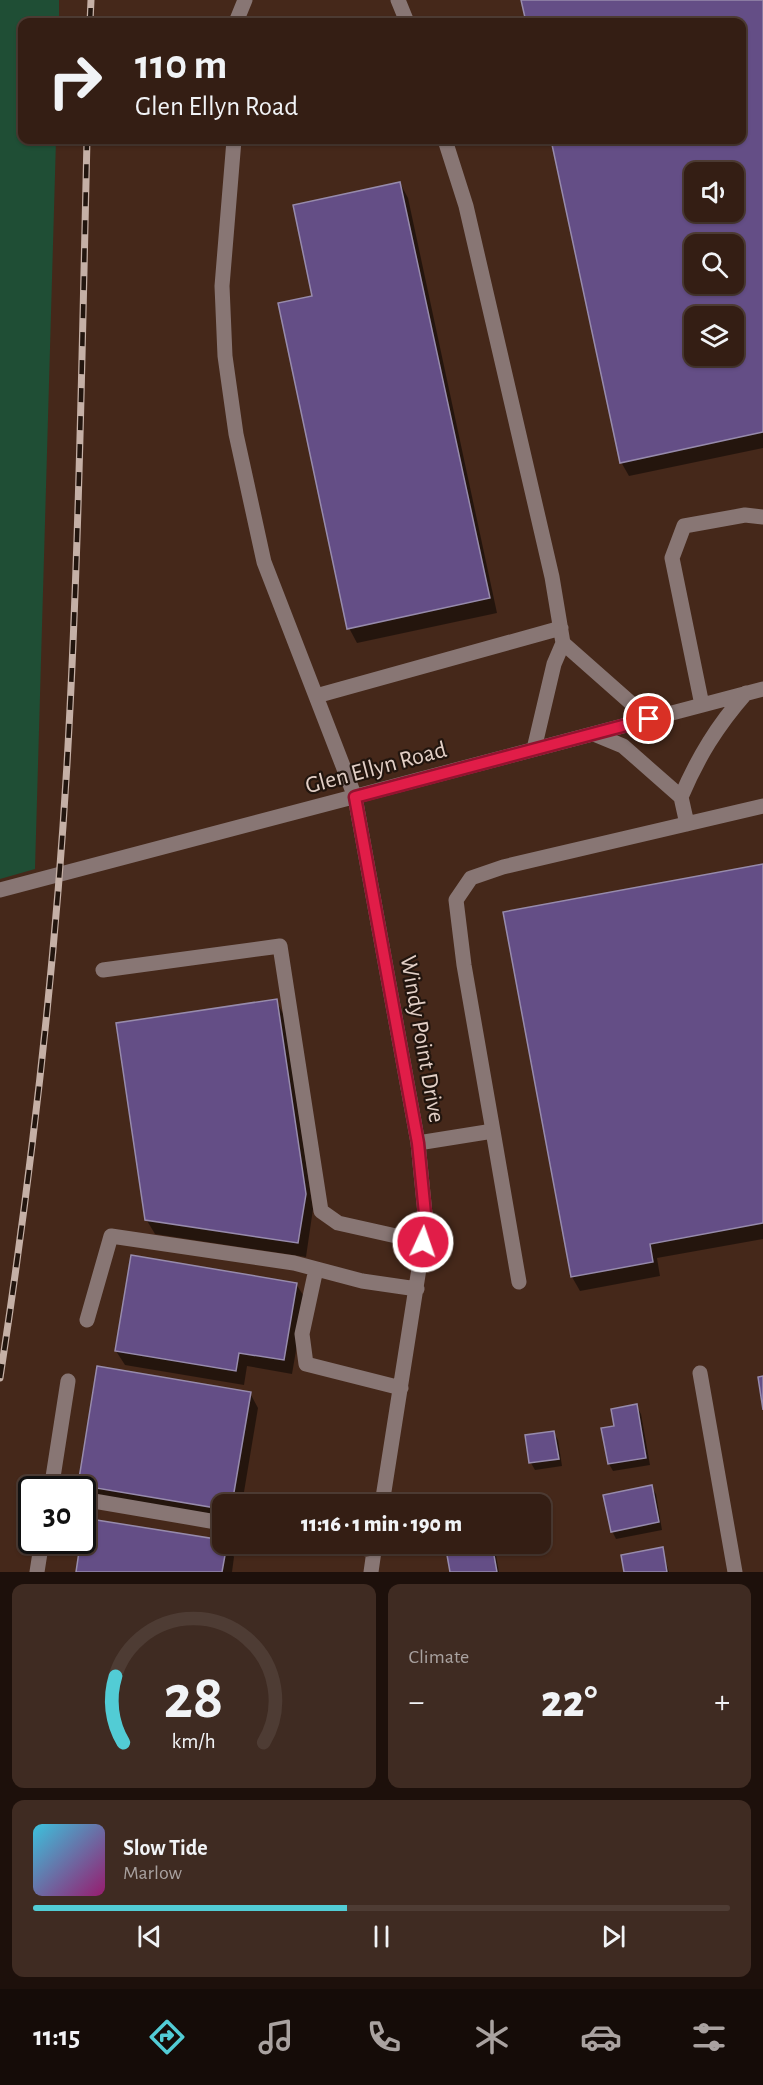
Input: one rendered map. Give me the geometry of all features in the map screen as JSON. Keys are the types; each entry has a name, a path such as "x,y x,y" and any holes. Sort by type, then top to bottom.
{"street":[{"path":"238,18 245,0"},
{"path":"398,0 405,18"},
{"name":"Windy Point Drive","path":"234,144 222,286 225,356 236,434 264,562 355,797 418,1143 426,1224 384,1494"},
{"path":"446,144 466,206 549,565 562,635 534,749"},
{"path":"702,705 672,558 684,526 745,515 763,517"},
{"path":"316,696 562,635"},
{"path":"562,635 649,719"},
{"name":"Glen Ellyn Road","path":"0,890 763,689"},
{"path":"687,824 681,798 695,763 719,724 746,693"},
{"path":"594,734 623,746 681,798"},
{"path":"519,1282 464,965 456,900 471,878 492,871 763,806"},
{"path":"103,970 280,946 321,1211 338,1223 423,1242"},
{"path":"418,1143 493,1131"},
{"path":"87,1320 111,1236 294,1263 362,1281 417,1289"},
{"path":"316,1269 302,1334 306,1364 401,1388"},
{"path":"700,1373 735,1572"},
{"path":"53,1476 68,1381"},
{"path":"96,1501 212,1521"},
{"path":"36,1572 39,1554"},
{"path":"371,1572 374,1554"}],"green space":[{"path":"0,0 59,0 59,18 18,18 18,144 56,144 35,869 0,879"}],"building":[{"path":"521,0 763,0 763,432 620,463 552,144 746,144 746,18 525,18"},
{"path":"400,182 490,598 347,629 278,303 312,296 293,205"},
{"path":"763,864 763,1223 650,1244 653,1262 571,1277 503,912"},
{"path":"277,999 306,1194 298,1243 145,1220 116,1023"},
{"path":"131,1255 297,1283 284,1360 239,1353 236,1371 115,1351"},
{"path":"97,1366 251,1392 234,1494 212,1494 212,1507 96,1488 96,1476 79,1476"},
{"path":"763,1376 763,1410 758,1377"},
{"path":"637,1404 646,1458 608,1464 601,1428 614,1426 611,1409"},
{"path":"554,1431 559,1459 529,1463 525,1435"},
{"path":"652,1485 659,1522 611,1532 603,1495"},
{"path":"96,1520 212,1538 212,1554 225,1554 222,1572 76,1572 79,1554 96,1554"},
{"path":"663,1547 667,1572 624,1572 621,1555"},
{"path":"447,1554 494,1554 497,1572 450,1572"}],"railway":[{"path":"90,18 91,0"},
{"path":"0,1378 41,1072 62,841 77,530 87,144"}],"route":[{"path":"423,1242 426,1224 418,1143 355,797 649,719"}]}
